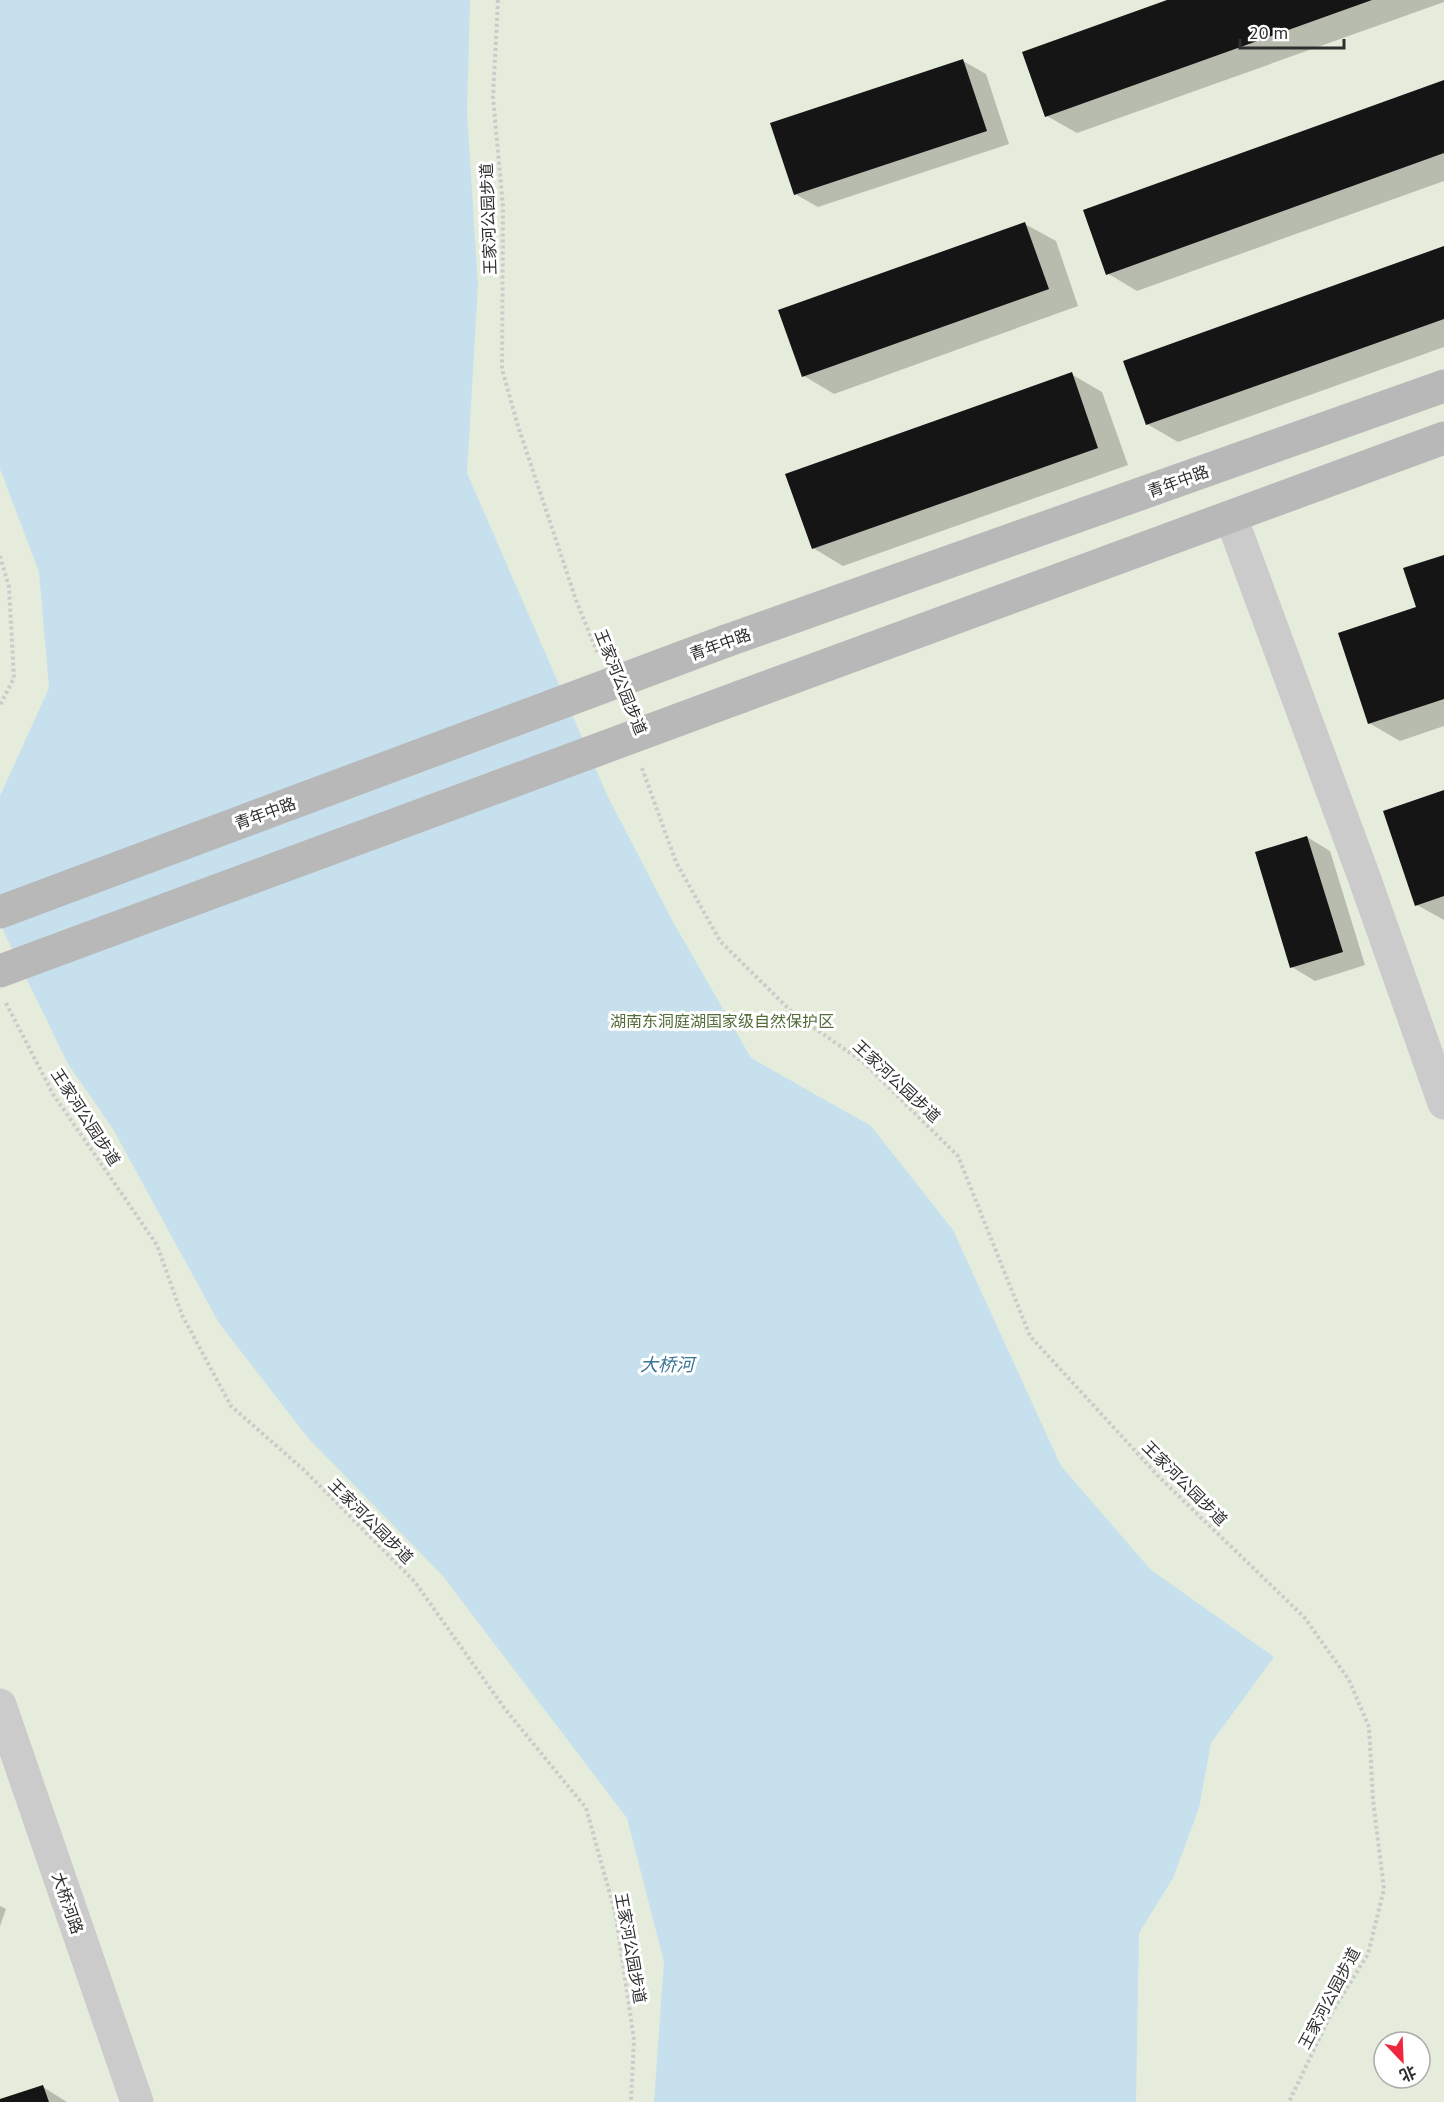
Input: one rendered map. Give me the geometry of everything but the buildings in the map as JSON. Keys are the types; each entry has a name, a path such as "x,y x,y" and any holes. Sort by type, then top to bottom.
{"main road":[{"name":"青年中路","path":"0,912 726,641 1444,386"},
{"path":"2,985 740,697 1444,438"}],"street":[{"path":"1231,516 1364,877 1444,1103"},
{"name":"大桥河路","path":"0,1705 137,2102"}],"path":[{"name":"王家河公园步道","path":"498,0 493,97 503,207 502,369 518,426 576,600 598,655"},
{"path":"0,556 9,587 14,678 0,705"},
{"name":"王家河公园步道","path":"640,765 676,862 720,941 793,1013 863,1062 958,1156 1030,1336 1159,1477 1304,1617 1349,1680 1369,1726 1373,1800 1384,1888 1368,1954 1331,2014 1289,2102"},
{"name":"王家河公园步道","path":"2,985 53,1094 157,1245 182,1315 231,1406 304,1470 415,1582 505,1709 586,1808 617,1927 634,2040 631,2102"}],"green space":[{"name":"湖南东洞庭湖国家级自然保护区","path":"0,0 1444,0 1444,2102 0,2102"}],"water":[{"name":"大桥河","path":"0,0 470,0 467,113 478,284 467,473 608,797 672,920 751,1058 871,1126 953,1230 1061,1466 1151,1570 1274,1657 1211,1743 1199,1808 1173,1878 1139,1933 1136,2102 654,2102 664,1962 627,1818 442,1575 308,1438 219,1323 113,1129 68,1064 0,924 0,796 49,688 39,572 0,469"}]}
